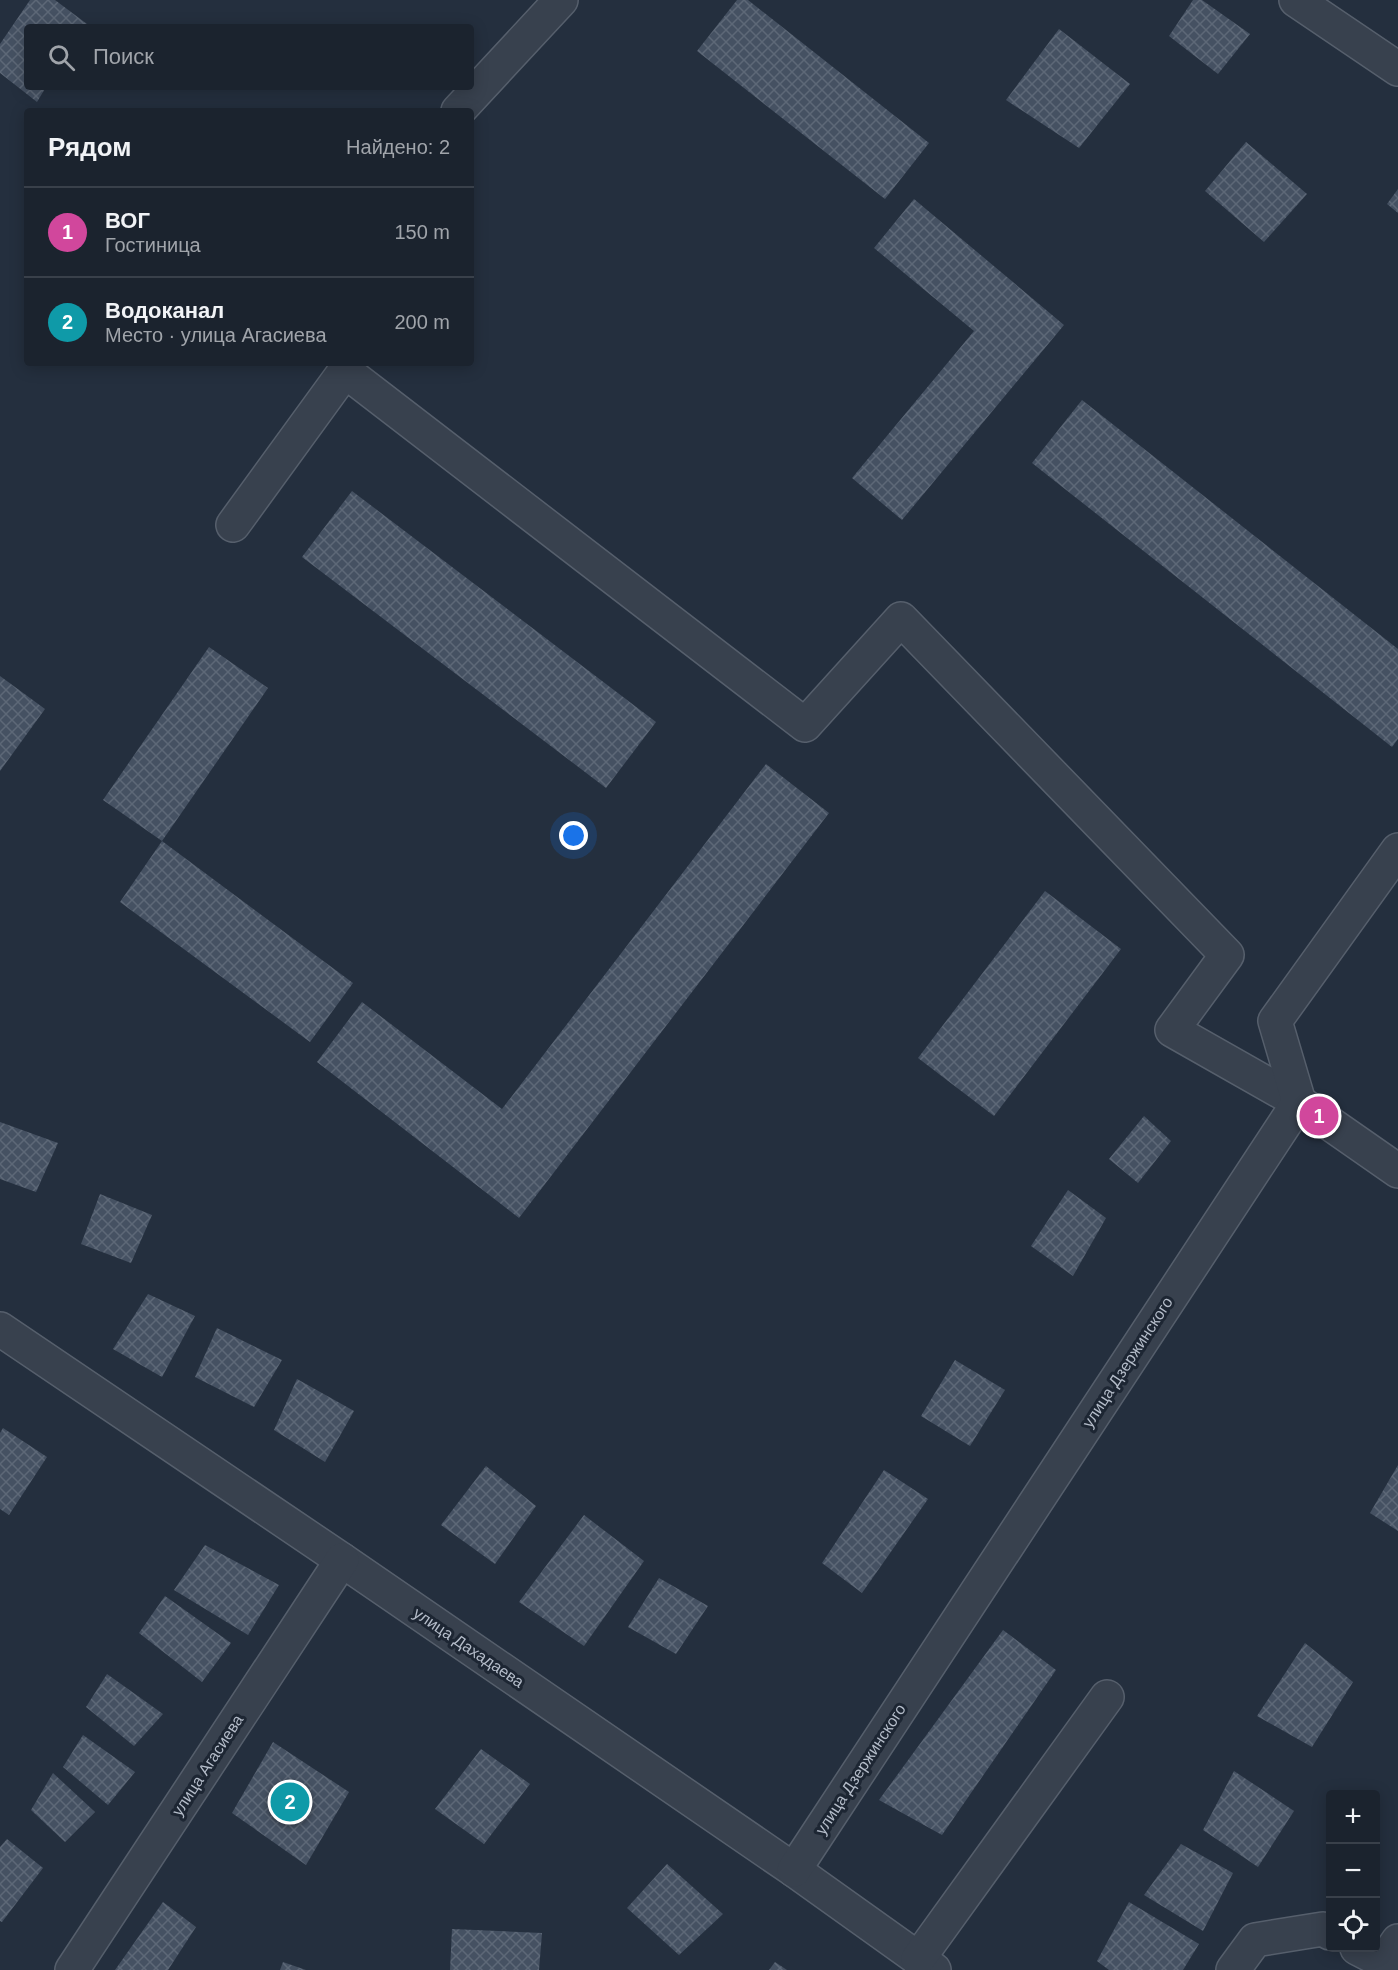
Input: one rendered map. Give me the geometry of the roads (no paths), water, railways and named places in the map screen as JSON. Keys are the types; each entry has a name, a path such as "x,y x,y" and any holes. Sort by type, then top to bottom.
{"street":[{"path":"461,108 561,0"},
{"path":"1296,0 1398,69"},
{"path":"233,525 345,371 805,724 902,619 1227,955 1172,1030 1299,1102 1398,1171"},
{"path":"1299,1102 1275,1021 1398,850"},
{"name":"улица Дзержинского","path":"794,1870 1299,1102"},
{"name":"улица Дахадаева","path":"1,1332 342,1560 794,1870 928,1967"},
{"name":"улица Агасиева","path":"72,1970 342,1560"},
{"path":"928,1967 1107,1697"},
{"path":"1233,1970 1255,1940 1323,1929 1326,1931"},
{"path":"1366,1952 1384,1962 1398,1941"}],"place":[{"name":"ВОГ","path":"1319,1116"},
{"name":"Водоканал","path":"290,1802"}]}
